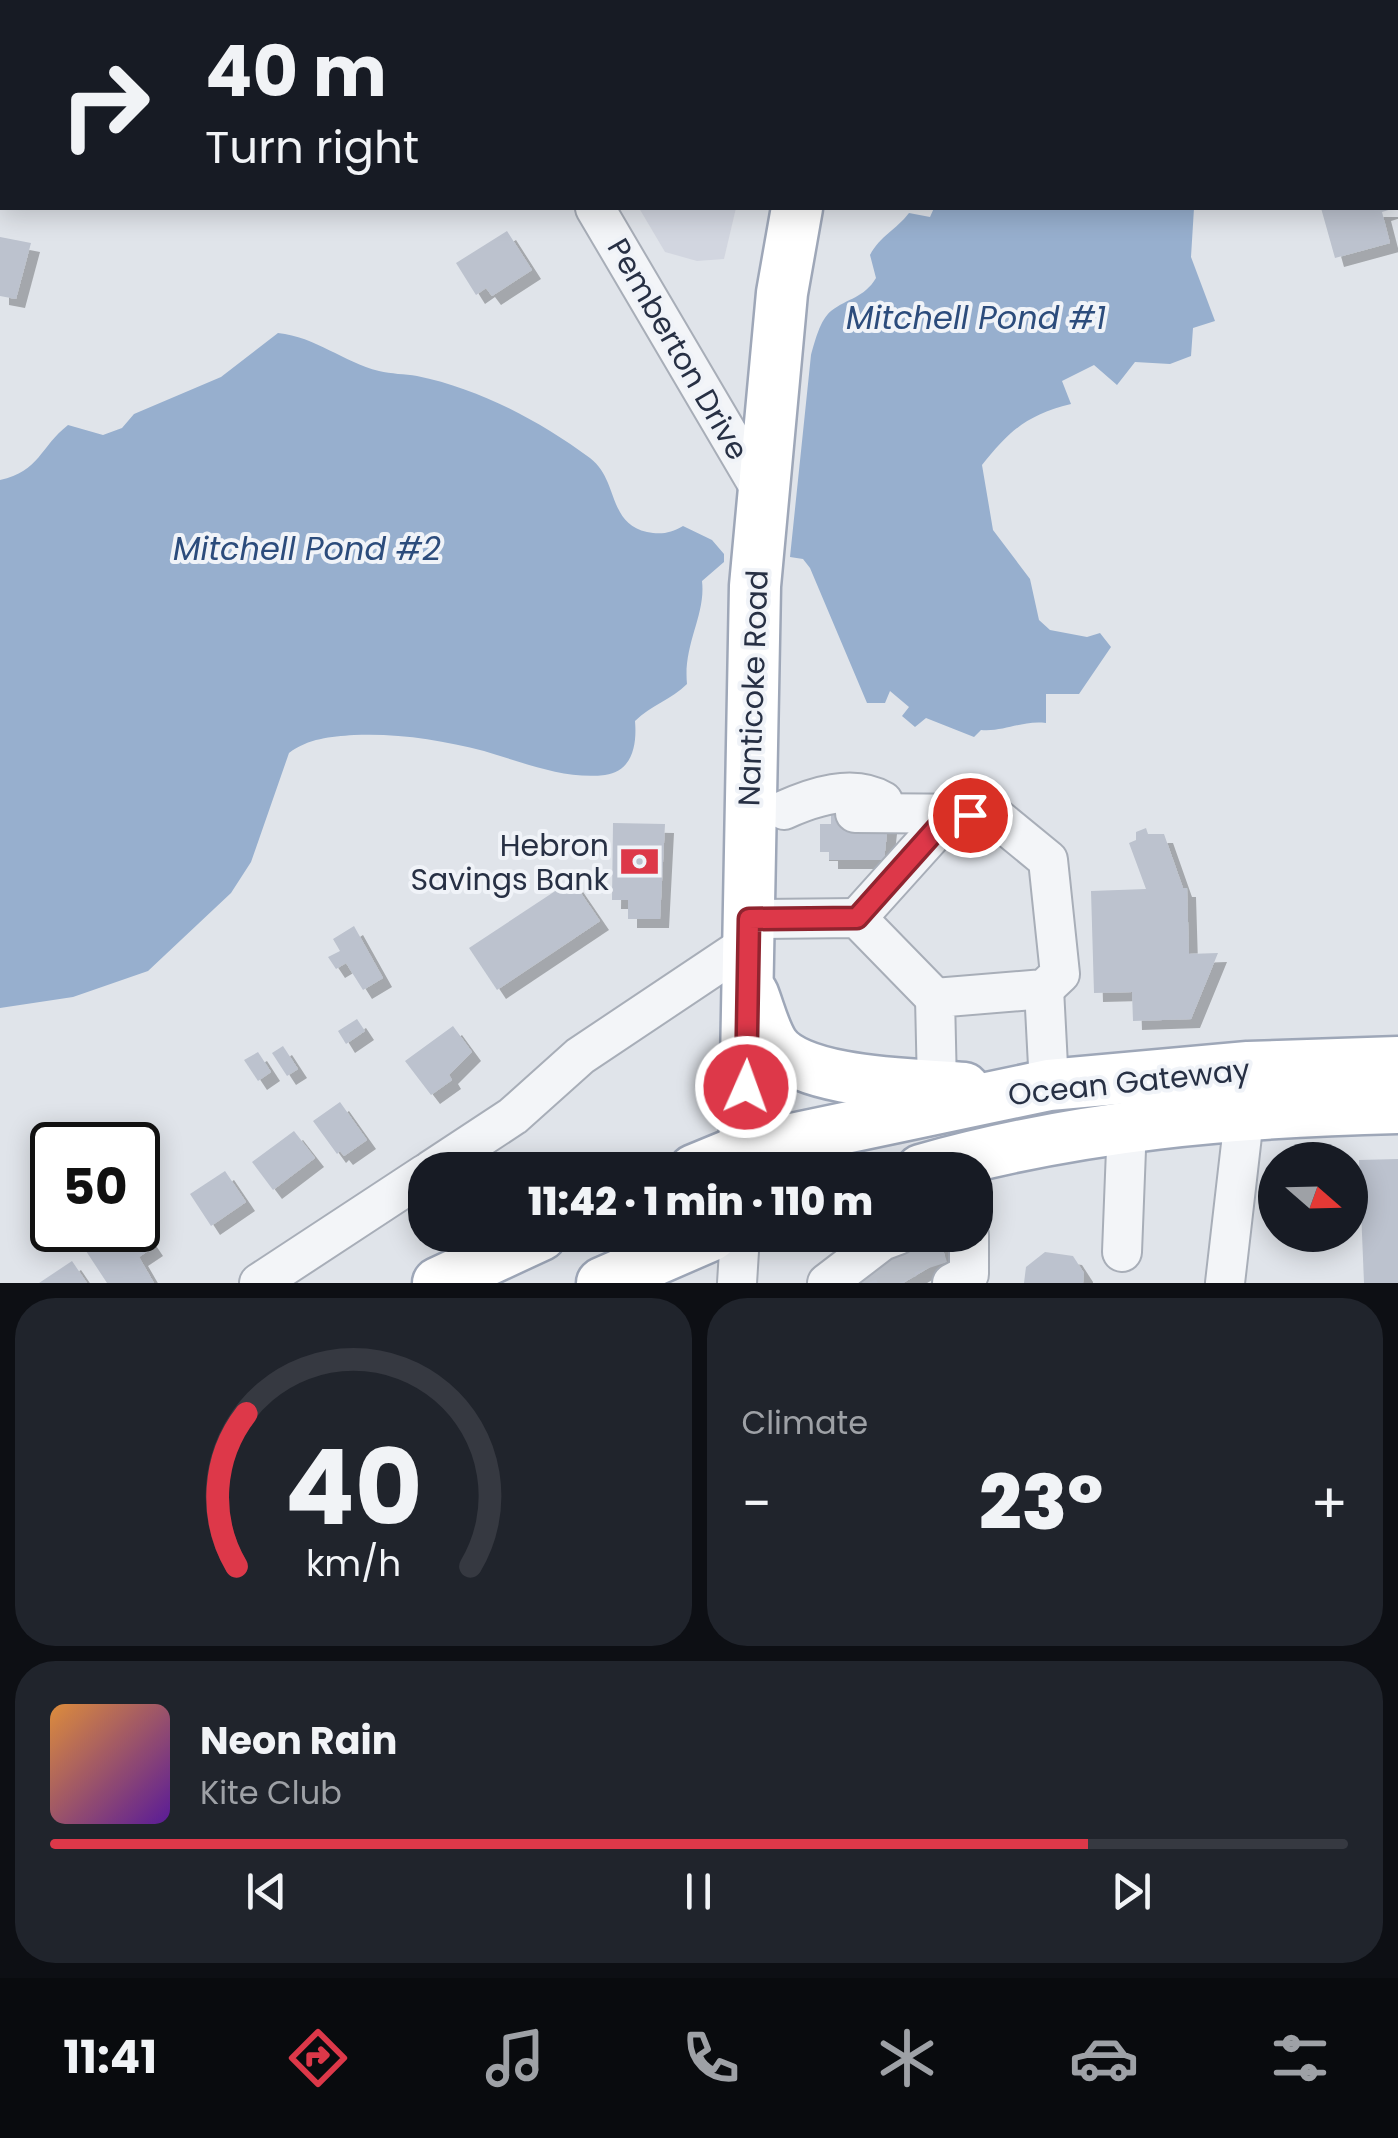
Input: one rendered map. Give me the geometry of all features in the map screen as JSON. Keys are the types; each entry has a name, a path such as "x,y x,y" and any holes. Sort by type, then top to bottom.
{"main road":[{"name":"Nanticoke Road","path":"744,1152 749,949 766,810 760,490 797,210"},
{"path":"749,949 774,1046 795,1063 819,1072 937,1086 1034,1088"},
{"name":"Ocean Gateway","path":"993,1158 1247,1090 1398,1062"},
{"name":"Ocean Gateway","path":"773,1152 1034,1088 1247,1090 1398,1108"},
{"path":"438,1283 505,1252"},
{"path":"602,1283 673,1252"}],"street":[{"name":"Pemberton Drive","path":"595,210 760,490"},
{"path":"766,810 819,794 874,796 907,815"},
{"path":"766,810 992,814 1048,860 1060,974 1044,989 936,998"},
{"path":"458,1152 513,1116 580,1056 749,949 857,918 948,816"},
{"path":"857,918 936,998 937,1086"},
{"path":"1034,1088 1044,989"},
{"path":"1226,1283 1247,1090"},
{"path":"1122,1252 1127,1124"},
{"path":"259,1283 408,1185"},
{"path":"736,1283 739,1252"},
{"path":"887,1261 969,1274 969,1252"}],"shaded area":[{"path":"640,210 736,210 724,259 697,261 665,252"}],"water":[{"name":"Mitchell Pond #1","path":"933,210 1194,210 1191,257 1215,321 1193,328 1191,356 1170,364 1135,362 1117,385 1094,365 1062,381 1071,404 1042,413 1021,426 982,465 993,530 1030,579 1039,620 1050,630 1087,637 1100,633 1111,647 1079,694 1046,694 1046,723 981,730 974,737 926,718 915,727 902,716 909,707 890,691 885,703 867,703 810,568 803,559 790,557 811,355 818,331 831,311 861,294 876,278 870,255 878,243 909,213 930,217"},
{"name":"Mitchell Pond #2","path":"278,333 305,339 366,367 440,382 508,408 590,458 606,478 625,520 634,527 661,533 683,526 712,540 724,554 724,562 702,581 701,606 688,656 687,684 635,721 631,755 622,768 605,775 559,773 468,747 403,736 354,735 304,744 289,753 251,862 231,893 148,971 73,997 0,1008 0,480 24,471 68,425 103,435 122,428 134,414 221,377"}],"building":[{"path":"1322,210 1388,210 1382,212 1390,243 1335,258"},
{"path":"507,231 532,270 492,296 486,288 476,295 456,263"},
{"path":"0,237 31,243 16,299 0,296"},
{"path":"831,800 888,825 884,860 829,860 829,852 820,852 820,824 831,824"},
{"name":"Hebron Savings Bank","path":"613,823 665,824 660,919 628,919 628,900 612,900"},
{"path":"1146,828 1148,834 1164,834 1183,888 1187,888 1189,954 1218,953 1191,1019 1133,1021 1132,992 1094,993 1091,891 1146,889 1129,843 1136,840 1136,832"},
{"path":"572,880 600,921 497,990 469,948"},
{"path":"354,926 383,978 363,990 346,963 336,969 328,957 340,951 333,939"},
{"path":"357,1019 365,1031 346,1044 338,1031"},
{"path":"453,1026 472,1052 449,1075 452,1080 431,1095 405,1061"},
{"path":"283,1046 298,1069 287,1076 272,1053"},
{"path":"258,1052 271,1072 258,1081 244,1060"},
{"path":"340,1102 367,1140 344,1156 340,1151 337,1154 313,1121"},
{"path":"294,1131 315,1158 273,1190 252,1162"},
{"path":"1398,1159 1398,1283 1364,1283 1368,1160"},
{"path":"225,1171 246,1202 211,1226 190,1194"},
{"path":"87,1252 146,1252 139,1257 154,1283 107,1283"},
{"path":"899,1252 944,1252 945,1258 903,1283 847,1283"},
{"path":"1045,1252 1073,1256 1084,1273 1083,1283 1024,1283 1026,1267"},
{"path":"72,1261 87,1283 39,1283"}],"tunnel":[{"path":"924,1252 929,1268"},
{"path":"889,1258 898,1283"},
{"path":"863,1273 867,1283"}],"place":[{"name":"Hebron Savings Bank","path":"639,862"}],"route":[{"path":"746,1087 749,919 857,918 948,816 970,815"}]}
